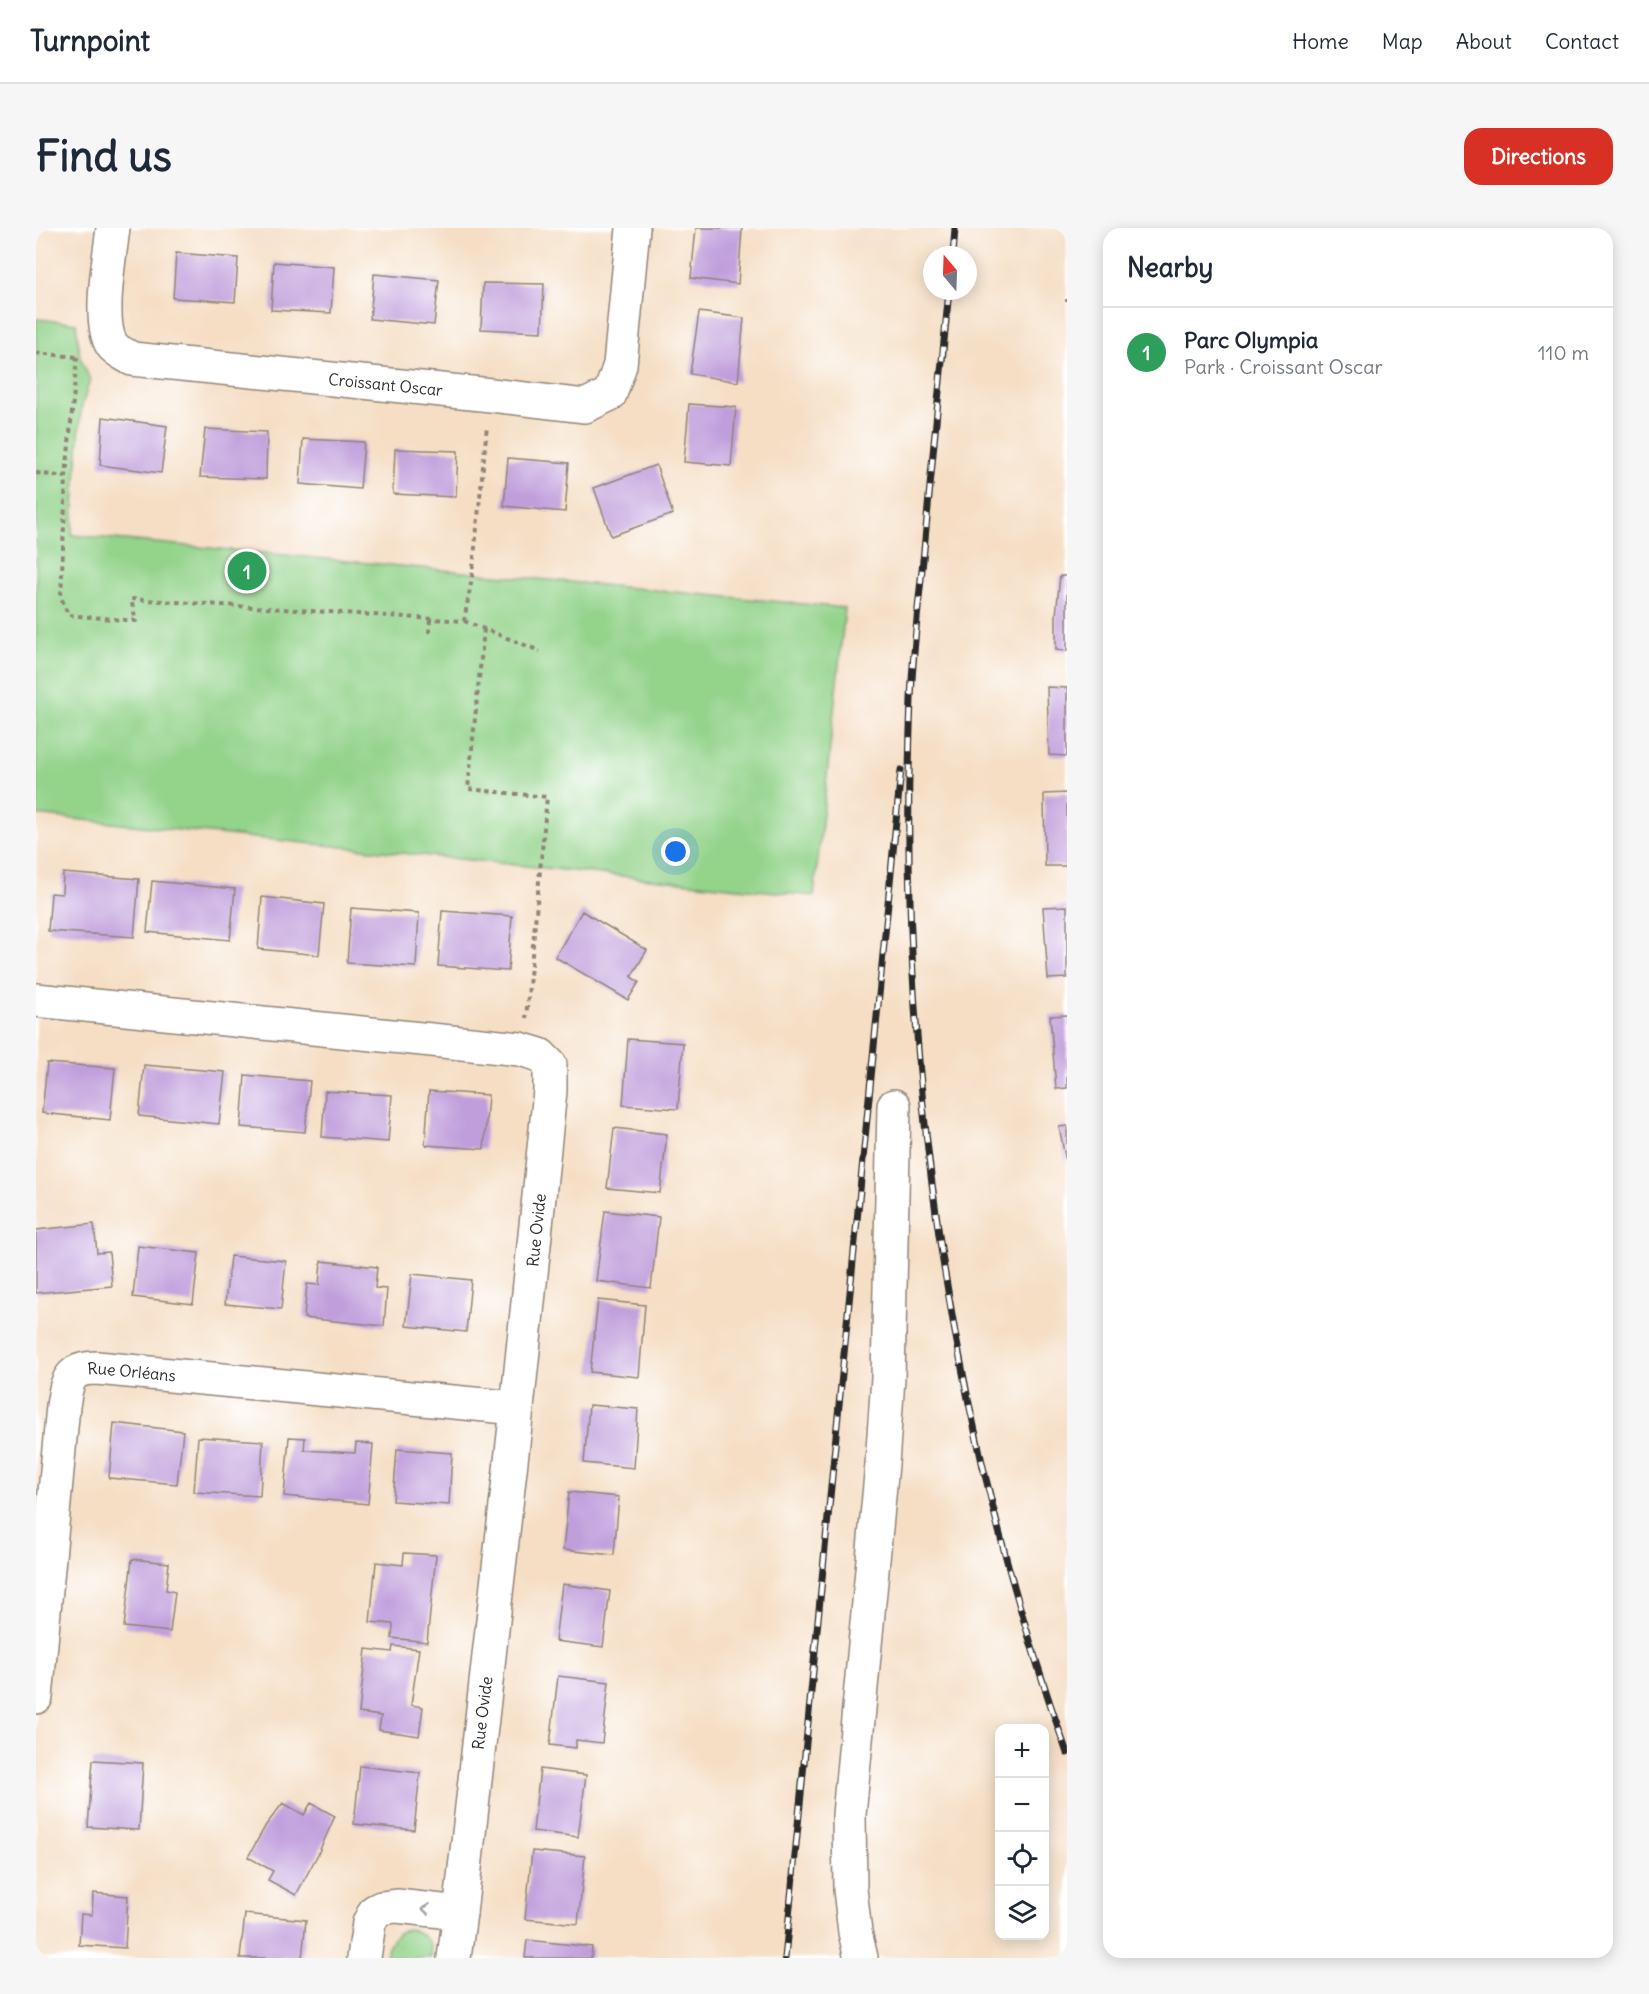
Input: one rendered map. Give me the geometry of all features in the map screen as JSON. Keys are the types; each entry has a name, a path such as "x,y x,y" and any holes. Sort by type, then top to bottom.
{"street":[{"name":"Croissant Oscar","path":"113,228 104,309 107,330 112,346 132,359 585,406 610,394 620,365 633,228"},
{"name":"Rue Ovide","path":"36,1000 520,1049 540,1055 550,1065 550,1090 517,1408 454,1958"},
{"path":"861,1958 855,1932 850,1889 849,1815 888,1378 894,1106"},
{"name":"Rue Orléans","path":"36,1697 63,1406 66,1385 73,1373 87,1368 97,1368 517,1408"},
{"path":"364,1958 369,1923 375,1911 381,1908 397,1906 460,1913"}],"path":[{"path":"36,353 76,357 66,477 61,597 68,615 136,621 131,599 464,621 540,651"},
{"path":"464,621 472,578 488,420"},
{"path":"36,473 66,477"},
{"path":"429,633 430,619"},
{"path":"484,629 468,789 547,797 525,1025"}],"green space":[{"path":"36,319 76,323 80,357 90,380 81,409 72,535 845,608 814,896 36,815"},
{"path":"409,1929 426,1939 431,1948 431,1958 386,1958 392,1939"}],"building":[{"path":"696,228 742,228 738,284 691,278"},
{"path":"176,253 238,258 235,302 173,298"},
{"path":"274,262 334,267 331,313 271,310"},
{"path":"374,274 439,280 434,325 370,319"},
{"path":"483,283 544,284 542,332 481,329"},
{"path":"699,312 744,318 738,382 690,374"},
{"path":"689,404 736,407 731,466 684,462"},
{"path":"103,417 167,426 161,473 100,465"},
{"path":"205,429 267,432 266,479 200,477"},
{"path":"303,439 364,442 360,489 300,484"},
{"path":"395,449 458,451 456,497 393,494"},
{"path":"508,458 569,463 565,512 504,506"},
{"path":"656,465 673,514 611,536 594,488"},
{"path":"1060,576 1067,576 1067,651 1056,650 1056,615"},
{"path":"1047,687 1067,688 1067,756 1049,755"},
{"path":"1067,793 1067,866 1045,866 1044,794"},
{"path":"63,873 139,879 134,937 48,931 51,893 62,894"},
{"path":"152,881 235,889 230,940 147,932"},
{"path":"262,897 324,904 319,955 258,949"},
{"path":"1067,906 1067,978 1048,979 1043,907"},
{"path":"351,908 419,913 416,967 347,963"},
{"path":"442,911 512,916 508,971 438,966"},
{"path":"582,911 647,950 631,977 639,982 628,1000 555,957"},
{"path":"1067,1015 1067,1088 1056,1089 1050,1016"},
{"path":"628,1039 683,1043 678,1109 623,1105"},
{"path":"47,1063 115,1068 110,1120 42,1113"},
{"path":"144,1065 225,1072 219,1124 139,1116"},
{"path":"245,1075 310,1081 305,1132 241,1127"},
{"path":"325,1091 392,1095 388,1142 322,1137"},
{"path":"429,1091 488,1095 484,1149 425,1145"},
{"path":"1067,1126 1067,1161 1066,1162 1059,1127"},
{"path":"614,1128 667,1134 660,1193 607,1188"},
{"path":"605,1211 659,1217 651,1288 596,1281"},
{"path":"94,1224 97,1253 109,1252 112,1286 36,1293 36,1230"},
{"path":"138,1246 199,1253 193,1304 133,1297"},
{"path":"230,1256 286,1261 281,1309 225,1304"},
{"path":"321,1261 377,1267 375,1288 387,1289 384,1326 304,1318 307,1284 319,1285"},
{"path":"412,1274 471,1280 466,1332 406,1326"},
{"path":"598,1300 645,1305 639,1377 590,1372"},
{"path":"589,1405 638,1409 634,1468 584,1463"},
{"path":"114,1423 183,1431 177,1484 109,1478"},
{"path":"198,1437 263,1441 260,1496 194,1492"},
{"path":"289,1437 305,1438 304,1450 355,1453 356,1443 373,1444 368,1504 284,1496"},
{"path":"397,1449 452,1453 449,1505 393,1501"},
{"path":"569,1492 619,1497 614,1555 563,1550"},
{"path":"404,1553 436,1555 427,1642 392,1638 393,1624 370,1622 376,1562 403,1565"},
{"path":"132,1559 169,1563 166,1590 175,1592 170,1632 124,1627"},
{"path":"562,1584 610,1591 603,1647 555,1641"},
{"path":"393,1646 419,1649 411,1705 423,1707 419,1736 379,1730 381,1716 359,1713 366,1649 392,1652"},
{"path":"558,1676 609,1682 602,1743 576,1740 576,1748 550,1745"},
{"path":"93,1760 143,1763 139,1830 88,1827"},
{"path":"360,1766 420,1773 414,1830 354,1824"},
{"path":"540,1769 586,1775 578,1837 533,1831"},
{"path":"283,1803 304,1815 311,1803 335,1816 296,1895 268,1880 273,1871 248,1857 266,1825"},
{"path":"532,1851 585,1856 578,1924 525,1919"},
{"path":"93,1893 128,1896 125,1948 79,1945 81,1914 92,1915"},
{"path":"245,1914 306,1920 302,1958 240,1958"},
{"path":"527,1940 592,1947 591,1958 525,1958"}],"railway":[{"path":"954,246 955,228"},
{"path":"948,300 916,624 911,699 909,833 913,967 923,1100 939,1233 961,1365 990,1496 1025,1625 1067,1753"},
{"path":"785,1958 901,770"}],"place":[{"name":"Parc Olympia","path":"247,571"}]}
